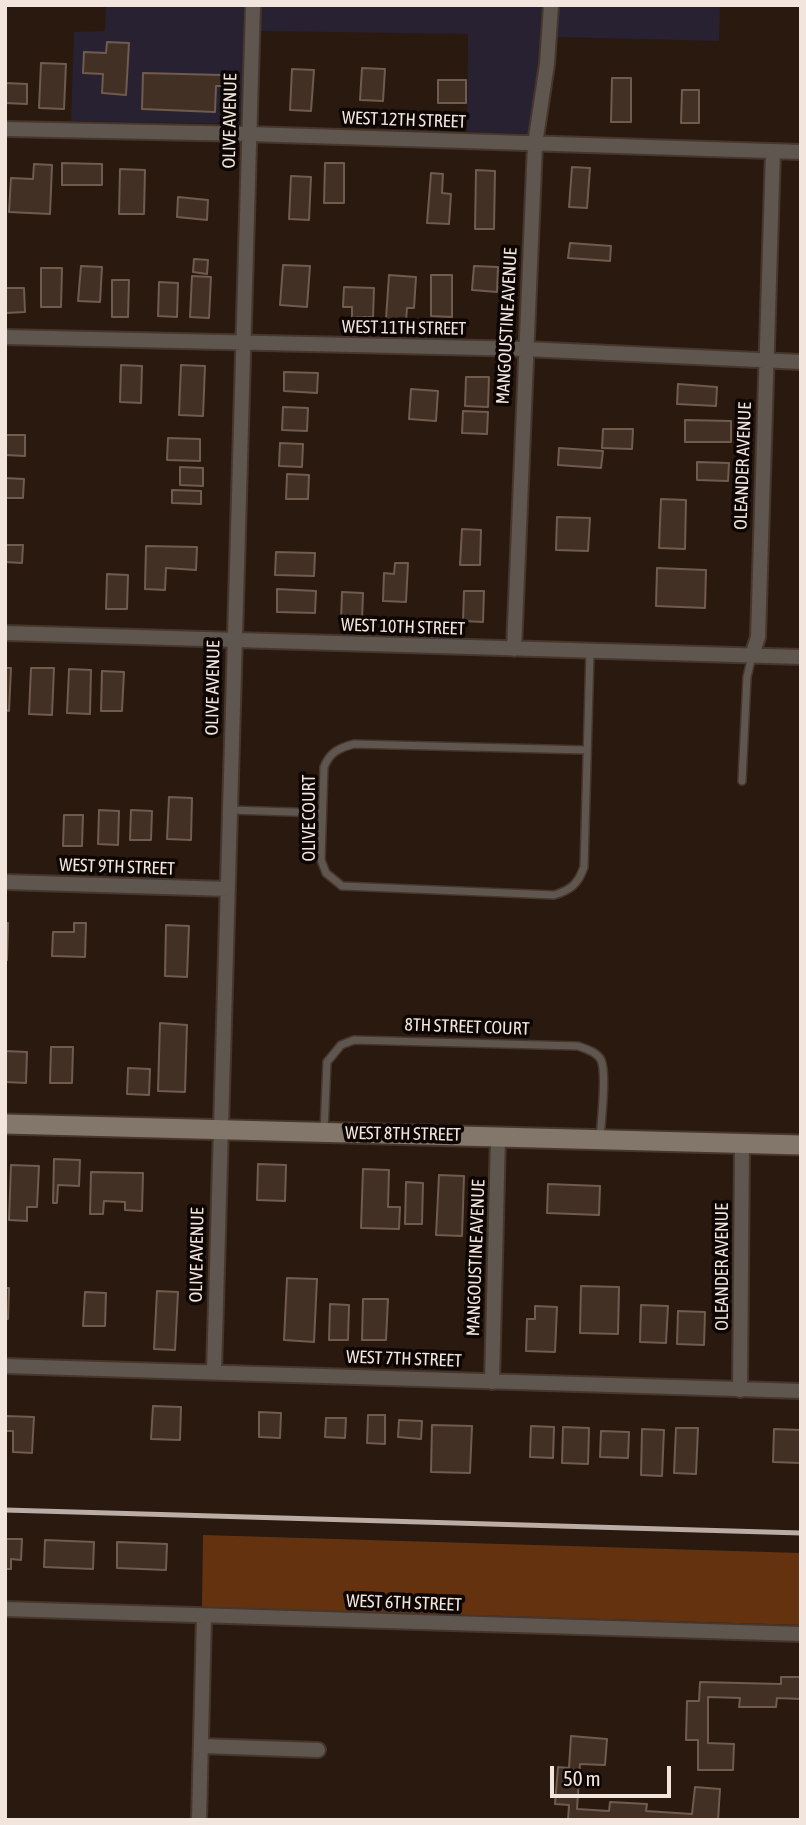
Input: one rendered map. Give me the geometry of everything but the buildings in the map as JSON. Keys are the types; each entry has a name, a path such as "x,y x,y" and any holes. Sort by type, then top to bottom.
{"street":[{"name":"OLIVE AVENUE","path":"214,1372 253,5"},
{"name":"MANGOUSTINE AVENUE","path":"514,649 535,144 547,64 551,5"},
{"name":"WEST 12TH STREET","path":"5,130 249,134 801,152"},
{"name":"OLEANDER AVENUE","path":"752,656 758,637 773,152"},
{"name":"WEST 11TH STREET","path":"5,338 525,349 801,362"},
{"name":"WEST 10TH STREET","path":"5,633 801,657"},
{"name":"WEST 9TH STREET","path":"5,882 228,889"},
{"name":"WEST 8TH STREET","path":"5,1124 801,1145"},
{"name":"MANGOUSTINE AVENUE","path":"492,1382 498,1136"},
{"name":"OLEANDER AVENUE","path":"740,1390 742,1144"},
{"name":"WEST 7TH STREET","path":"5,1366 801,1391"},
{"name":"WEST 6TH STREET","path":"5,1609 801,1634"},
{"path":"200,1820 204,1616"},
{"path":"201,1746 318,1750"}],"lane":[{"name":"OLIVE COURT","path":"586,750 354,744 339,748 328,757 324,767 321,860 326,873 342,886 554,895 569,891 579,880 584,867 590,652"},
{"name":"OLEANDER AVENUE","path":"742,780 747,677 752,656"},
{"path":"230,810 323,813"},
{"name":"8TH STREET COURT","path":"324,1132 327,1062 332,1054 341,1045 354,1040 396,1041 578,1046 590,1050 601,1059 603,1071 600,1139"}],"shaded area":[{"path":"106,5 244,5 241,124 71,121 74,32 105,31"},
{"path":"261,5 542,5 539,63 528,134 467,132 468,34 260,31"},
{"path":"559,5 720,5 719,41 557,37"},
{"path":"203,1535 801,1553 801,1625 202,1607"}],"railway":[{"path":"5,1510 801,1533"}]}
